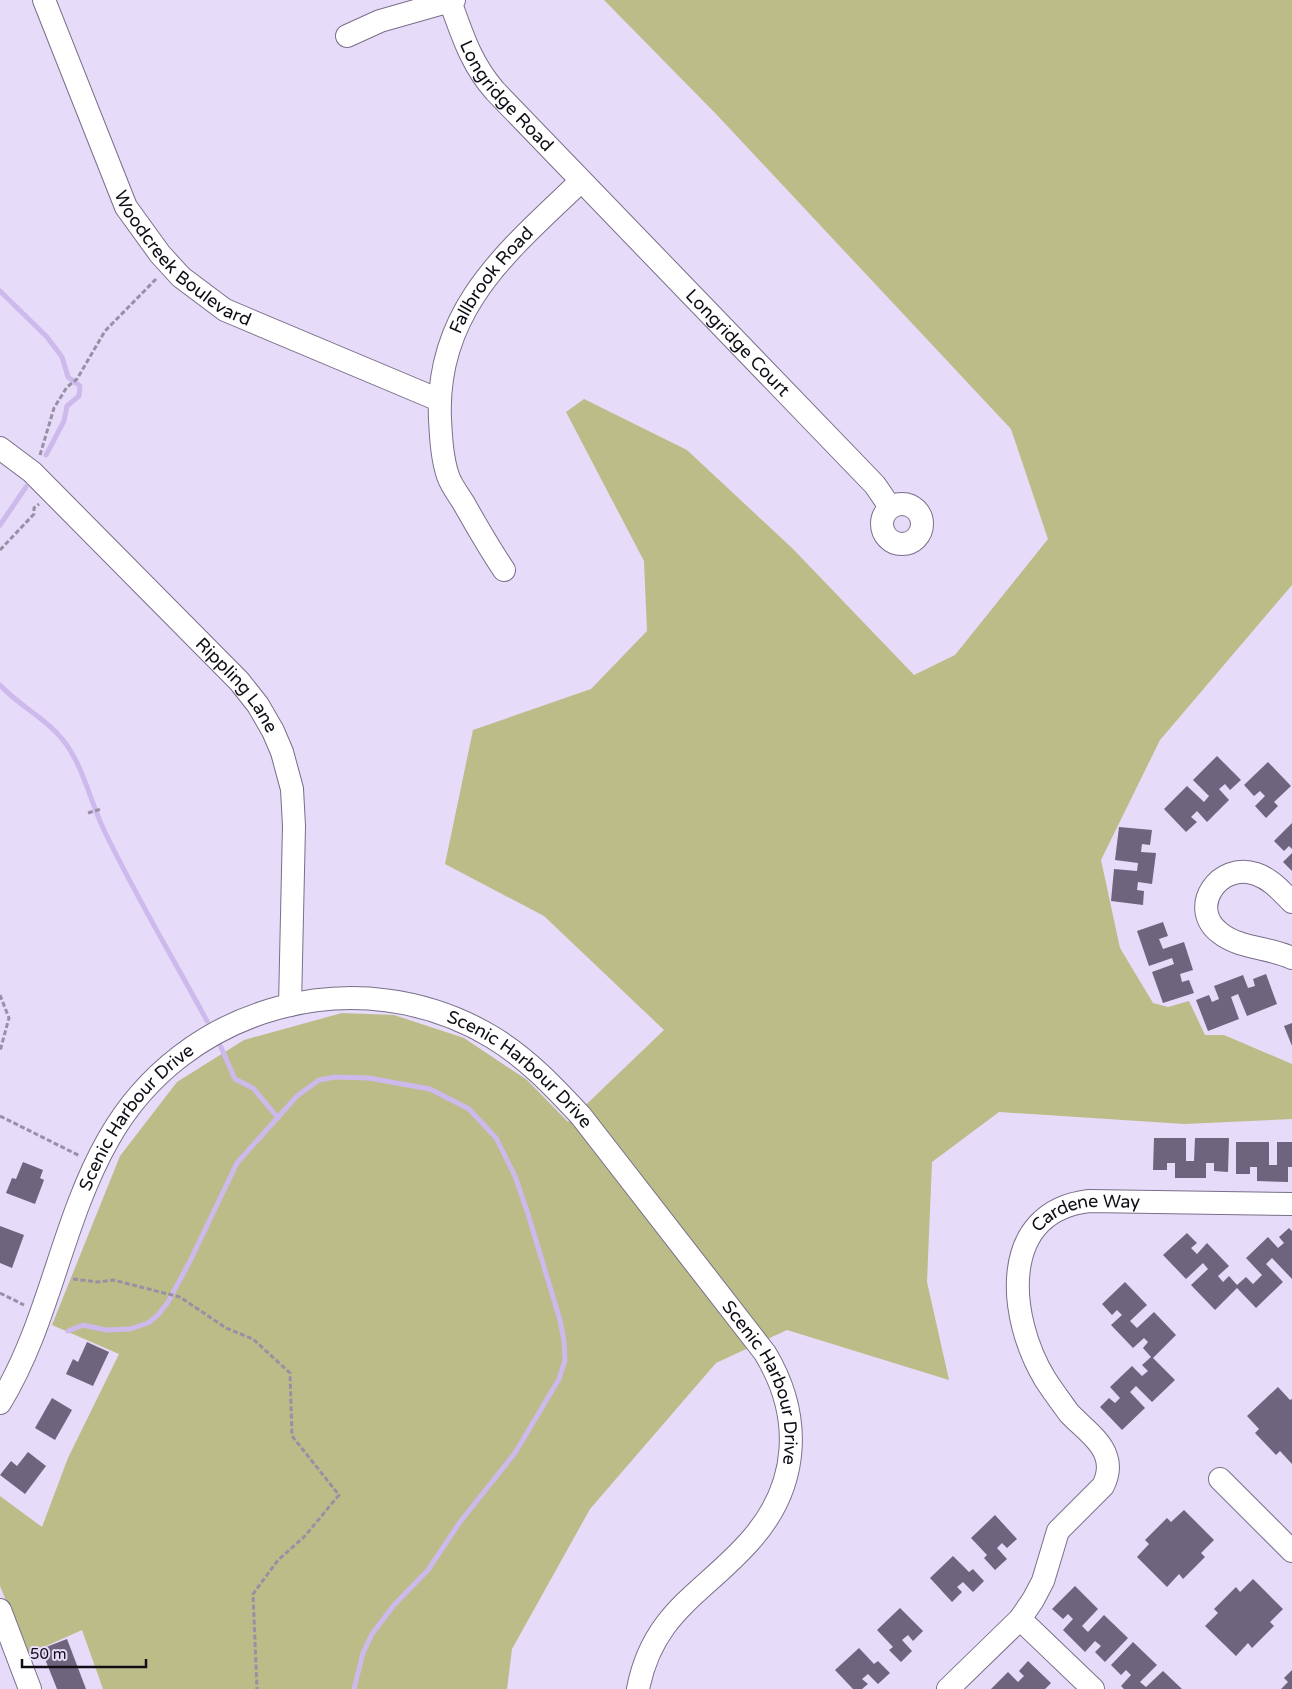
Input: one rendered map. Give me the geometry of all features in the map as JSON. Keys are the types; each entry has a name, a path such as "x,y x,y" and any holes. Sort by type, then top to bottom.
{"street":[{"name":"Woodcreek Boulevard","path":"44,0 117,187 141,229 181,278 225,310 439,400"},
{"path":"347,36 380,21 452,1"},
{"name":"Longridge Road","path":"452,1 467,50 484,78 581,181"},
{"name":"Fallbrook Road","path":"504,570 448,477 441,443 439,400 442,373 450,345 478,288 504,256 581,181"},
{"name":"Longridge Court","path":"581,181 875,485 890,507"},
{"name":"Rippling Lane","path":"0,448 36,476 239,681 258,705 274,731 288,770 294,808 290,1005"},
{"path":"1292,902 1269,880 1243,871 1225,875 1218,880 1206,902 1206,912 1210,924 1220,933 1235,942 1272,950 1292,958"},
{"name":"Scenic Harbour Drive","path":"0,1404 26,1356 43,1312 79,1201 108,1139 132,1102 170,1064 197,1043 222,1028 266,1011 290,1005 347,998 407,1004 465,1022 517,1053 551,1083 581,1116 765,1352 775,1369 787,1400 791,1427 789,1459 780,1493 767,1518 751,1540 667,1621 648,1653 638,1689"},
{"name":"Cardene Way","path":"948,1689 1020,1619 1043,1581 1058,1531 1103,1486 1109,1468 1102,1449 1068,1411 1046,1380 1038,1366 1026,1335 1017,1281 1020,1258 1028,1238 1049,1214 1075,1202 1292,1204"},
{"path":"1220,1480 1290,1544"},
{"path":"0,1610 30,1689"},
{"path":"1020,1619 1093,1689"}],"path":[{"path":"67,388 77,379 105,331 170,265"},
{"path":"88,813 101,809"},
{"path":"0,995 9,1018 0,1051"},
{"path":"0,1116 96,1164"},
{"path":"68,1280 78,1278 98,1282 113,1280 180,1297 226,1328 253,1338 290,1373 292,1436 338,1495 304,1537 278,1560 253,1594 256,1689"},
{"path":"0,1292 30,1308 43,1312"}],"green space":[{"path":"604,0 1292,0 1292,585 1160,740 1101,860 1120,948 1153,1003 1168,1007 1189,1001 1205,1035 1224,1035 1292,1064 1292,1119 1184,1124 999,1112 932,1162 927,1282 949,1380 787,1330 716,1363 590,1509 512,1649 507,1689 103,1689 82,1630 28,1654 0,1586 0,1496 42,1527 68,1458 119,1354 52,1325 120,1156 177,1082 244,1040 342,1013 394,1015 464,1038 527,1080 568,1122 664,1030 544,916 445,864 473,730 591,689 647,631 644,561 566,412 584,399 687,450 793,549 914,675 955,655 1048,539 1011,429 716,114"}],"building":[{"path":"1217,756 1241,780 1230,790 1225,784 1219,789 1229,800 1207,822 1197,811 1191,817 1197,822 1186,832 1164,809 1187,786 1204,802 1209,796 1193,780"},
{"path":"1268,762 1291,786 1274,802 1278,806 1266,818 1255,806 1265,796 1260,791 1254,796 1244,785"},
{"path":"1292,823 1292,849 1289,846 1284,851 1274,841"},
{"path":"1119,827 1152,830 1150,845 1142,844 1141,852 1156,853 1152,884 1138,882 1137,890 1144,891 1143,905 1111,901 1114,869 1137,871 1138,863 1115,860"},
{"path":"1292,853 1292,871 1283,862"},
{"path":"1163,922 1168,936 1159,939 1163,949 1184,942 1193,970 1180,974 1182,982 1189,980 1194,993 1163,1003 1152,972 1174,964 1172,958 1149,966 1137,931"},
{"path":"1266,974 1277,1004 1247,1016 1238,994 1231,997 1239,1019 1208,1031 1196,1000 1209,995 1212,1002 1219,999 1214,986 1243,975 1248,988 1255,986 1253,979"},
{"path":"1292,1023 1292,1046 1284,1026"},
{"path":"1154,1138 1186,1138 1186,1161 1194,1161 1195,1138 1229,1138 1228,1172 1214,1171 1214,1163 1206,1163 1206,1178 1175,1178 1175,1163 1167,1163 1167,1170 1153,1170"},
{"path":"1236,1142 1269,1142 1269,1165 1277,1165 1277,1142 1292,1142 1292,1167 1288,1167 1288,1182 1257,1181 1257,1167 1250,1167 1250,1174 1236,1174"},
{"path":"23,1162 43,1170 40,1178 44,1180 35,1204 6,1193 12,1178 16,1179"},
{"path":"0,1226 24,1235 12,1268 0,1263"},
{"path":"1289,1228 1292,1231 1292,1279 1272,1258 1266,1264 1283,1282 1256,1308 1237,1288 1215,1310 1191,1285 1208,1269 1203,1263 1186,1279 1163,1255 1187,1233 1197,1243 1191,1248 1197,1254 1207,1243 1229,1266 1218,1276 1223,1282 1229,1276 1237,1285 1246,1277 1253,1284 1262,1275 1246,1258 1268,1237 1278,1248 1284,1243 1279,1237"},
{"path":"1125,1282 1147,1305 1130,1321 1137,1328 1154,1312 1176,1335 1153,1358 1175,1380 1152,1402 1136,1386 1130,1392 1145,1408 1122,1430 1100,1407 1109,1398 1115,1403 1120,1398 1110,1387 1132,1366 1142,1376 1148,1371 1142,1365 1151,1357 1143,1348 1148,1342 1144,1338 1133,1348 1111,1325 1122,1315 1117,1310 1112,1315 1102,1304"},
{"path":"87,1342 109,1352 93,1386 66,1374 73,1359 78,1362"},
{"path":"1278,1387 1290,1400 1292,1399 1292,1464 1280,1451 1276,1455 1255,1433 1259,1429 1247,1416"},
{"path":"52,1398 72,1410 55,1440 35,1428"},
{"path":"28,1452 46,1466 25,1494 0,1475 11,1461 17,1466"},
{"path":"1184,1510 1214,1540 1201,1553 1205,1557 1183,1579 1179,1574 1167,1587 1137,1557 1149,1544 1145,1540 1167,1518 1171,1522"},
{"path":"995,1515 1017,1539 1007,1548 1002,1543 997,1548 1007,1559 995,1570 984,1558 987,1555 971,1538"},
{"path":"953,1556 969,1572 973,1569 984,1581 973,1592 963,1582 957,1587 962,1592 952,1602 930,1578"},
{"path":"1253,1579 1283,1609 1270,1622 1274,1626 1252,1648 1248,1643 1236,1656 1205,1626 1218,1613 1214,1609 1236,1587 1240,1592"},
{"path":"1075,1586 1098,1609 1082,1626 1088,1632 1104,1615 1128,1638 1105,1662 1095,1652 1101,1646 1095,1641 1085,1652 1063,1630 1073,1619 1068,1614 1063,1619 1052,1609"},
{"path":"900,1608 923,1631 913,1641 908,1635 902,1640 912,1651 901,1662 889,1650 893,1647 877,1630"},
{"path":"67,1639 86,1689 57,1689 41,1649"},
{"path":"1133,1642 1157,1665 1140,1682 1146,1687 1163,1671 1182,1689 1124,1689 1121,1686 1131,1675 1126,1670 1121,1675 1111,1665"},
{"path":"859,1648 874,1664 878,1661 890,1673 878,1684 868,1674 862,1679 868,1684 862,1689 853,1689 835,1670"},
{"path":"1028,1661 1051,1683 1045,1689 991,1689 1008,1672 1018,1682 1024,1676 1019,1671"},
{"path":"1292,1670 1292,1689 1281,1689 1288,1682 1284,1678"}],"waterway":[{"path":"0,291 47,337 62,357 68,377 80,386 79,396 67,406 64,421 46,455"},
{"path":"0,525 26,487"},
{"path":"0,685 49,725 70,750 116,854 207,1021"},
{"path":"220,1045 235,1079 253,1088 278,1118"},
{"path":"68,1331 83,1325 106,1330 130,1329 148,1323 158,1315 168,1302 190,1261 237,1163 297,1096 319,1080 335,1077 369,1078 430,1089 469,1109 496,1138 515,1176 528,1214 560,1320 565,1360 559,1379 515,1453 460,1522 428,1570 394,1605 372,1634 363,1653 354,1689"}]}
